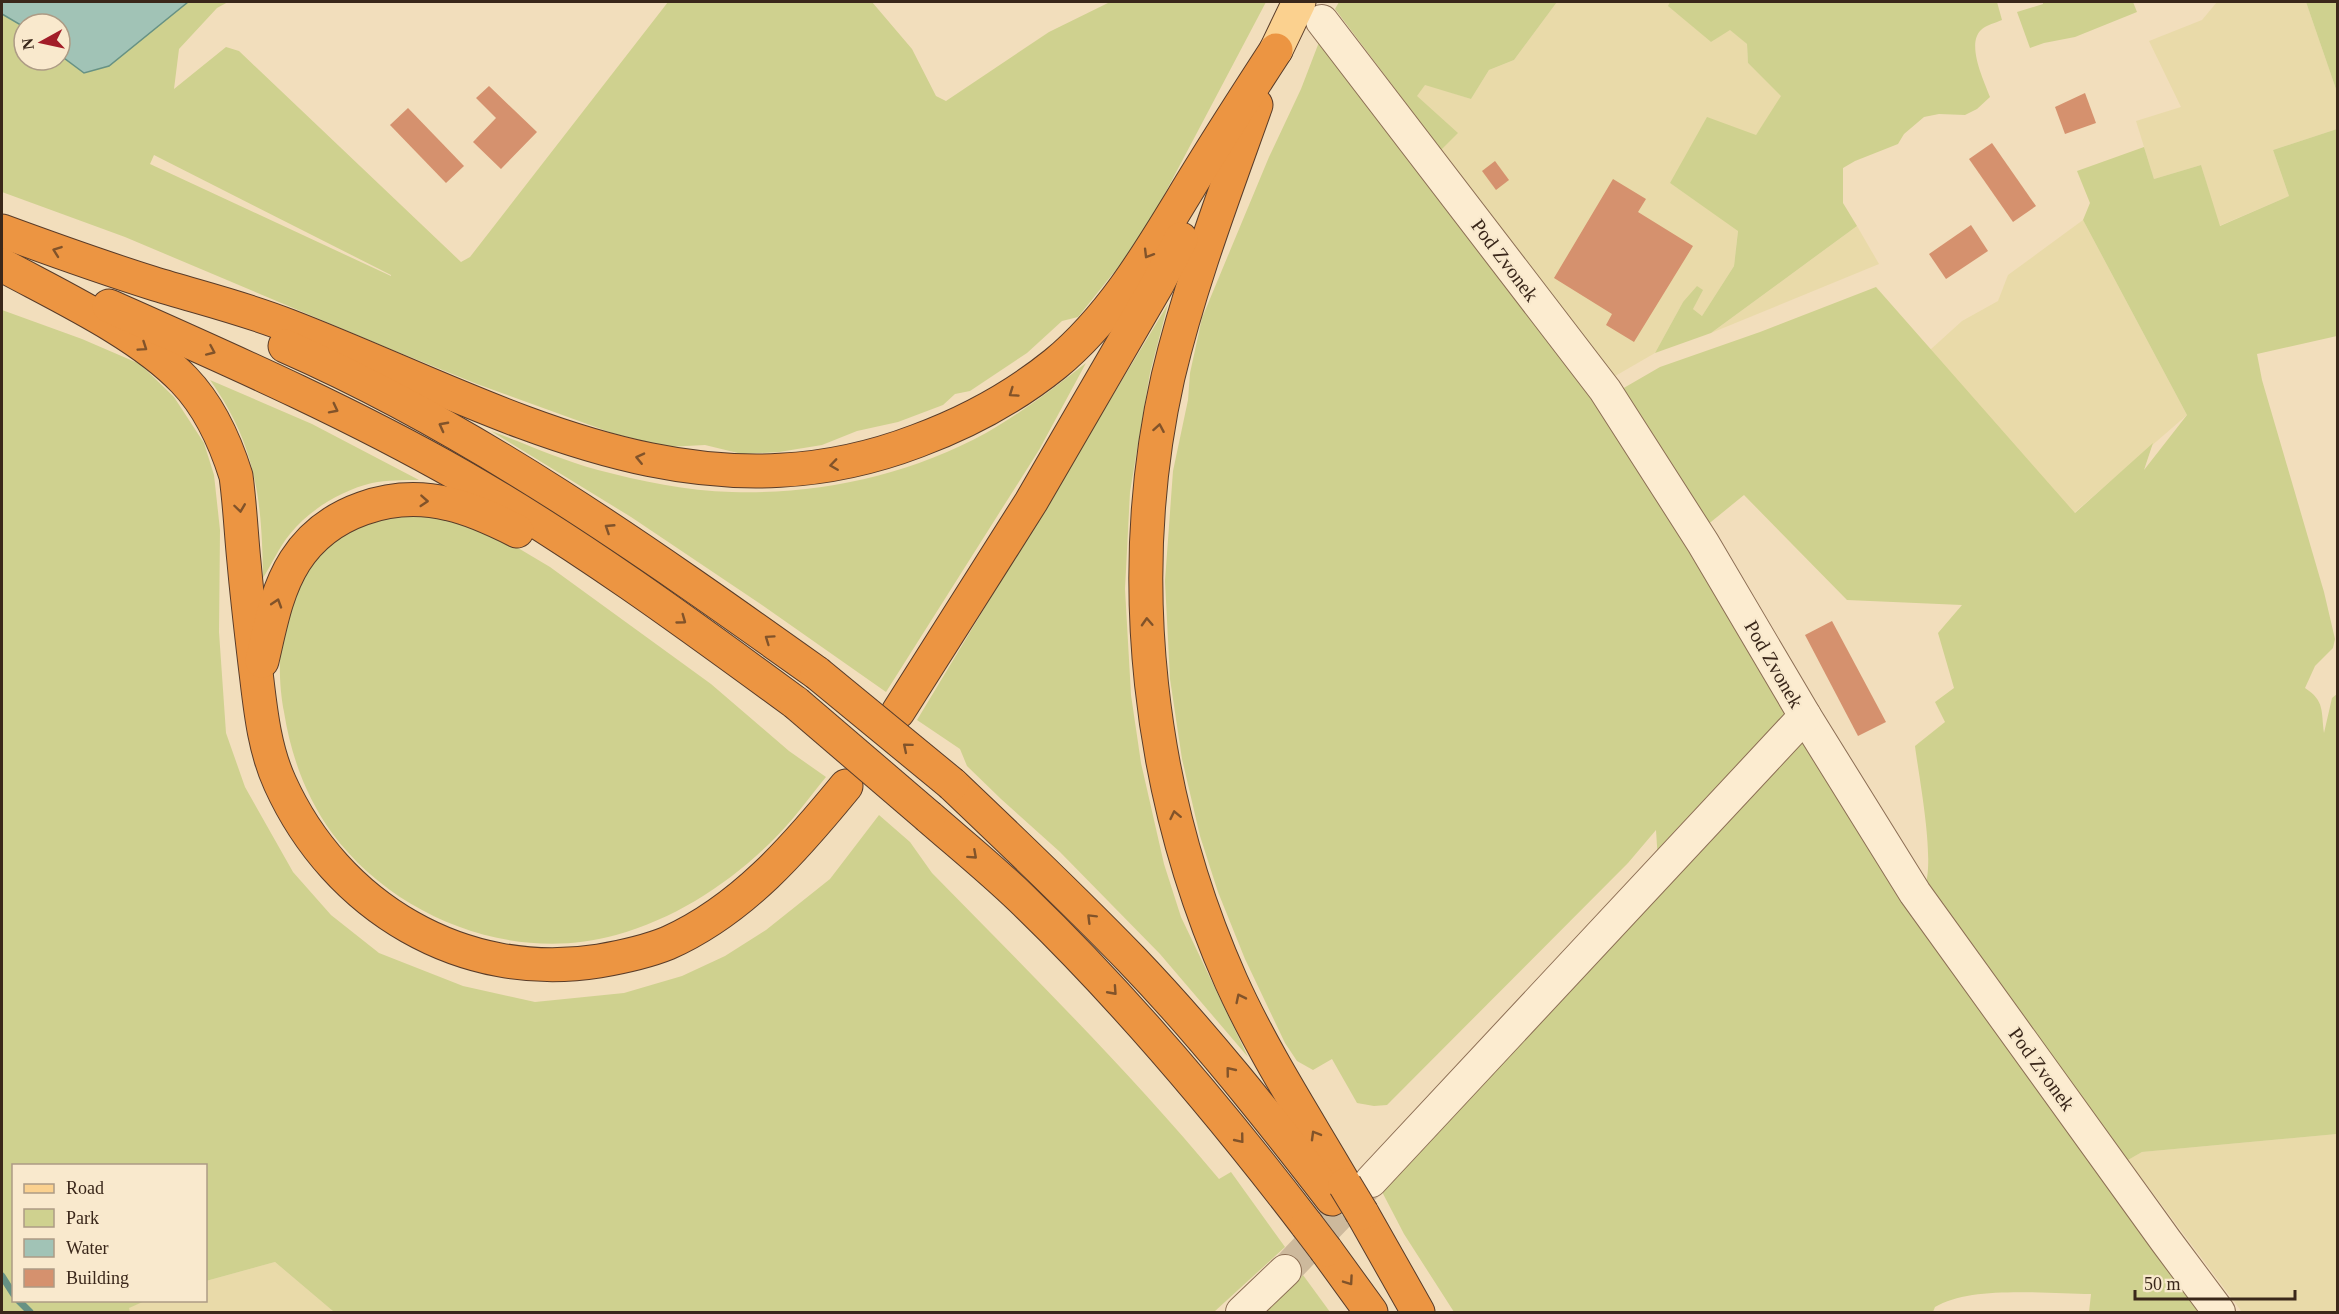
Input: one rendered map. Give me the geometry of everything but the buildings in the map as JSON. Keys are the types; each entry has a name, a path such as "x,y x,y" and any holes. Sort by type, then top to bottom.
{"highway":[{"path":"2,231 112,271 285,324 500,413 610,451 668,465 726,472 784,471 842,464 898,448 954,427 1006,398 1055,364 1099,321 1141,266 1276,50"},
{"path":"898,711 1031,502 1157,285 1276,50"},
{"path":"1276,50 1211,231 1168,377 1155,452 1147,529 1151,683 1162,759 1179,835 1202,909 1232,981 1266,1051 1416,1312"},
{"path":"2,265 97,309 282,382 462,477 634,586 796,703 1020,897 1106,984 1188,1074 1317,1237 1371,1312"},
{"path":"112,271 297,352 387,396 479,446 653,557 817,673 952,784 1045,872 1132,960 1352,1201"},
{"path":"97,309 185,381 217,426 236,476 242,518 243,560 264,732 280,782 306,830 338,872 382,910 430,939 480,957 532,965 579,964 624,956 667,943 709,920 747,893 783,860 846,786"},
{"path":"257,680 277,600 295,561 307,545 340,519 381,502 425,500 447,503 469,510 634,586"}],"main road":[{"path":"1276,50 1311,11"}],"street":[{"name":"Pod Zvonek","path":"1311,11 1605,390 1703,543 1805,717 1915,893 2219,1312"},
{"path":"1352,1201 1805,717"},
{"path":"1242,1312 1285,1271"}],"shaded area":[{"path":"1557,2 1670,2 1669,6 1711,42 1730,29 1747,44 1748,63 1782,96 1756,135 1670,183 1738,230 1734,266 1702,316 1693,309 1702,290 1683,302 1655,353 1591,390 1419,172 1457,133 1416,96 1425,84 1471,99 1489,70 1514,60"},
{"path":"2217,2 2306,2 2337,92 2337,129 2273,150 2289,196 2219,226 2201,165 2154,179 2136,121 2181,107 2149,41 2202,20"},
{"path":"2083,220 2187,415 2074,513 1930,350 1962,321 1998,301 2008,275"},
{"path":"1857,226 1879,264 1711,333"},
{"path":"2337,1134 2337,1312 2242,1312 2128,1160 2142,1152"},
{"path":"275,1262 334,1312 130,1312 128,1308 143,1302 207,1302 207,1281"}],"green space":[{"path":"188,2 228,2 217,8 179,49 174,89 226,47 239,51 461,262 470,257 668,2 872,2 912,49 936,96 946,101 1049,32 1110,2 1266,2 1153,216 1119,266 1078,317 1062,321 1027,353 970,391 955,394 943,405 898,422 857,431 822,445 779,452 742,454 705,445 667,447 612,433 477,384 125,237 2,192 2,14 12,20 12,72 72,72 72,64 84,73 109,66","holes":["154,155 391,275 150,164"]},
{"path":"1339,2 1557,2 1514,60 1489,70 1471,99 1425,85 1417,96 1458,133 1441,150 1335,9"},
{"path":"1670,2 1997,2 2002,20 1981,30 1975,44 1978,63 1990,97 1977,109 1965,115 1939,114 1924,117 1904,134 1898,144 1843,168 1843,203 1857,226 1711,333 1655,353 1683,302 1697,286 1703,290 1693,309 1702,316 1734,266 1738,231 1670,183 1707,117 1756,135 1781,96 1748,63 1747,44 1730,30 1711,42 1668,6"},
{"path":"2043,2 2133,2 2137,12 2075,37 2030,48 2017,12 2043,4"},
{"path":"2306,2 2337,2 2337,92"},
{"path":"1321,37 1591,390 1911,915 2092,1160 2154,1252 2200,1312 2089,1312 2091,1294 2010,1292 1950,1300 1935,1307 1933,1312 1454,1312 1404,1234 1379,1186 1660,893 1656,830 1628,863 1387,1105 1374,1106 1357,1103 1332,1059 1313,1070 1297,1061 1285,1043 1245,959 1218,892 1200,836 1182,759 1170,679 1165,581 1173,471 1202,318 1269,157 1301,89"},
{"path":"2337,129 2337,336 2257,354 2262,380 2324,592 2335,639 2333,648 2315,666 2305,688 2319,702 2324,733 2332,698 2337,694 2337,1134 2142,1152 2128,1160 2107,1142 1925,886 1928,873 1927,838 1915,746 1945,722 1935,702 1954,688 1938,633 1962,605 1847,600 1744,495 1706,526 1622,389 1660,367 1760,332 1876,287 2075,513 2153,443 2144,470 2187,415 2083,220 2090,203 2077,171 2144,147 2154,179 2201,165 2220,226 2289,196 2273,150"},
{"path":"1168,304 1150,373 1130,492 1125,589 1131,695 1141,763 1164,864 1181,917 1248,1057 1160,954 1060,852 967,766 960,749 917,720"},
{"path":"2,310 82,339 140,364 174,397 204,443 214,475 220,530 219,632 226,733 245,787 293,872 331,915 379,953 463,986 535,1002 624,993 682,976 725,956 766,930 830,879 879,815 910,842 932,873 1114,1061 1219,1179 1231,1172 1285,1247 1214,1312 334,1312 275,1262 207,1281 207,1164 12,1164 12,1302 143,1302 129,1308 130,1312 2,1312"},
{"path":"1086,363 1039,450 886,692 631,517 491,431 584,466 647,482 681,488 732,492 797,490 830,486 895,471 957,448 1012,417"},
{"path":"210,380 312,424 419,480 372,483 327,502 316,509 290,534 263,578 258,498 247,450 238,427"},
{"path":"426,510 498,536 550,567 711,684 789,751 826,777 778,835 736,873 679,910 616,935 577,942 537,943 497,938 459,927 422,910 388,889 358,863 332,833 307,790 295,760 287,728 280,683 280,652 284,621 294,590 323,546 371,517"},
{"path":"1303,1275 1330,1312 1258,1312"}],"water":[{"path":"2,2 188,2 109,66 84,73 72,64 72,12 12,12 12,20 2,14"}],"waterway":[{"path":"2,1276 12,1292"},
{"path":"20,1302 30,1312"}],"tunnel":[{"path":"1285,1271 1370,1182"}]}
